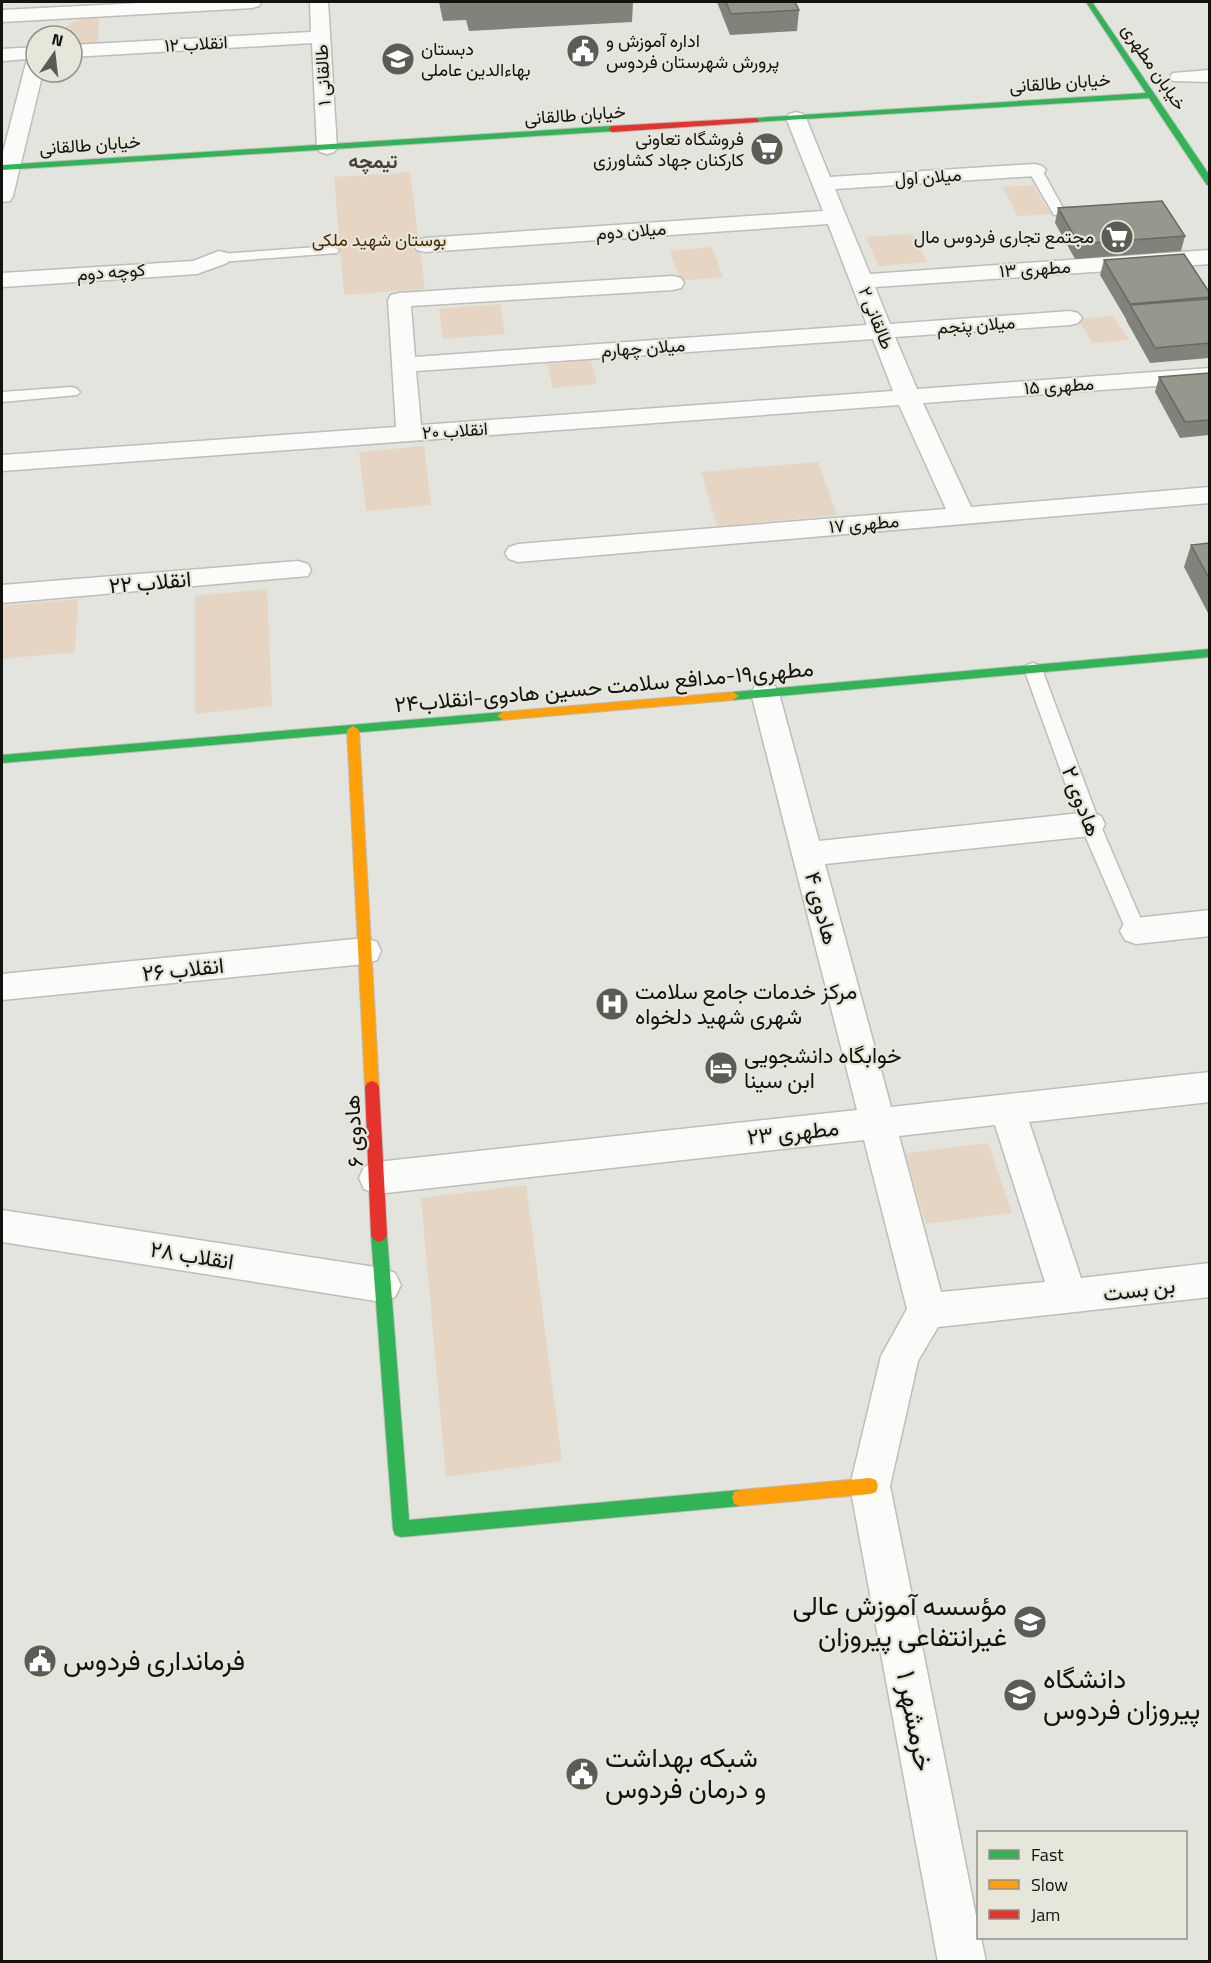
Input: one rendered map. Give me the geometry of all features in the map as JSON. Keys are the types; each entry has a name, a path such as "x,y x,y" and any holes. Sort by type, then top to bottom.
{"street":[{"path":"2,16 71,7 252,2"},
{"name":"طالقانی ۱","path":"319,2 327,148"},
{"name":"خیابان مطهری","path":"1089,2 1209,183"},
{"path":"58,24 71,7"},
{"name":"انقلاب ۱۲","path":"84,50 321,37"},
{"path":"2,55 24,54"},
{"path":"1180,77 1209,76"},
{"path":"2,196 5,168 29,84"},
{"name":"خیابان طالقانی","path":"5,168 1152,95"},
{"name":"طالقانی ۲","path":"796,118 908,398 962,516"},
{"name":"میلان اول","path":"822,184 1035,171"},
{"name":"میلان دوم","path":"425,245 836,218"},
{"name":"مطهری ۱۳","path":"861,281 1209,257"},
{"name":"کوچه دوم","path":"2,280 197,267 219,258"},
{"path":"409,434 399,300 673,282"},
{"name":"میلان پنجم","path":"882,332 1070,318"},
{"name":"میلان چهارم","path":"404,365 882,332"},
{"name":"مطهری ۱۵","path":"908,398 1209,375"},
{"name":"انقلاب ۲۰","path":"2,464 908,398"},
{"name":"مطهری ۱۷","path":"518,553 1209,495"},
{"name":"انقلاب ۲۲","path":"2,594 298,570"},
{"name":"مطهری۱۹-مدافع سلامت حسین هادوی-انقلاب۲۴","path":"2,759 353,730 1209,653"},
{"name":"هادوی ۴","path":"765,693 927,1311"},
{"name":"هادوی ۶","path":"353,730 382,1285 401,1529 870,1486"},
{"path":"808,854 1090,824"},
{"path":"1136,931 1209,923"},
{"name":"انقلاب ۲۶","path":"2,987 365,951"},
{"name":"مطهری ۲۳","path":"376,1178 1209,1087"},
{"path":"1007,1109 1069,1297"},
{"name":"انقلاب ۲۸","path":"2,1226 382,1285"},
{"name":"بن بست","path":"927,1311 1209,1280"},
{"name":"خرمشهر ۱","path":"927,1311 900,1356 870,1486 962,1962"}],"lane":[{"path":"1035,171 1059,212 1105,209"},
{"path":"219,258 332,250"},
{"path":"2,397 72,392"},
{"name":"هادوی ۲","path":"1033,669 1090,824 1136,931"}],"green space":[{"path":"99,17 98,43 84,44 84,24 70,24 86,18"},
{"name":"بوستان شهید ملکی","path":"410,172 425,289 344,295 334,177"},
{"path":"1033,185 1051,214 1018,216 1002,187"},
{"path":"913,234 927,262 878,266 866,237"},
{"path":"712,247 723,277 680,281 670,251"},
{"path":"500,304 505,334 443,339 439,309"},
{"path":"1113,316 1129,340 1093,343 1077,319"},
{"path":"591,360 597,384 553,388 547,364"},
{"path":"424,446 431,505 366,511 359,452"},
{"path":"818,462 837,515 717,526 701,472"},
{"path":"267,589 272,706 195,714 195,596"},
{"path":"78,599 75,652 2,659 2,606"},
{"path":"988,1143 1012,1213 926,1224 905,1153"},
{"path":"526,1185 562,1461 446,1477 421,1198"}],"building":[{"path":"726,2 795,2 799,10 731,14"},
{"path":"1162,201 1185,236 1079,244 1058,208"},
{"path":"1184,254 1209,292 1209,297 1130,304 1104,260"},
{"path":"1209,299 1209,343 1155,348 1130,305"},
{"path":"1209,373 1209,420 1185,422 1159,377"},
{"path":"1209,543 1209,578 1191,545"}],"traffic: fast":[{"path":"1089,2 1210,183"},
{"path":"755,120 1152,95"},
{"path":"2,168 612,129"},
{"path":"733,696 1210,653"},
{"path":"2,759 503,716"},
{"path":"379,1235 401,1529 740,1498"}],"traffic: slow":[{"path":"503,716 733,696"},
{"path":"353,730 372,1087"},
{"path":"740,1498 870,1486"}],"traffic: jam":[{"path":"612,129 755,120"},
{"path":"372,1087 379,1235"}],"place":[{"name":"اداره آموزش و پرورش شهرستان فردوس","path":"583,51"},
{"name":"دبستان بهاءالدین عاملی","path":"398,59"},
{"name":"فروشگاه تعاونی کارکنان جهاد کشاورزی","path":"767,149"},
{"name":"مجتمع تجاری فردوس مال","path":"1117,237"},
{"name":"مرکز خدمات جامع سلامت شهری شهید دلخواه","path":"612,1004"},
{"name":"خوابگاه دانشجویی ابن سینا","path":"721,1068"},
{"name":"مؤسسه آموزش عالی غیرانتفاعی پیروزان","path":"1030,1622"},
{"name":"فرمانداری فردوس","path":"40,1661"},
{"name":"دانشگاه پیروزان فردوس","path":"1020,1695"},
{"name":"شبکه بهداشت و درمان فردوس","path":"582,1774"}],"district":[{"name":"تیمچه","path":"373,161"}]}
